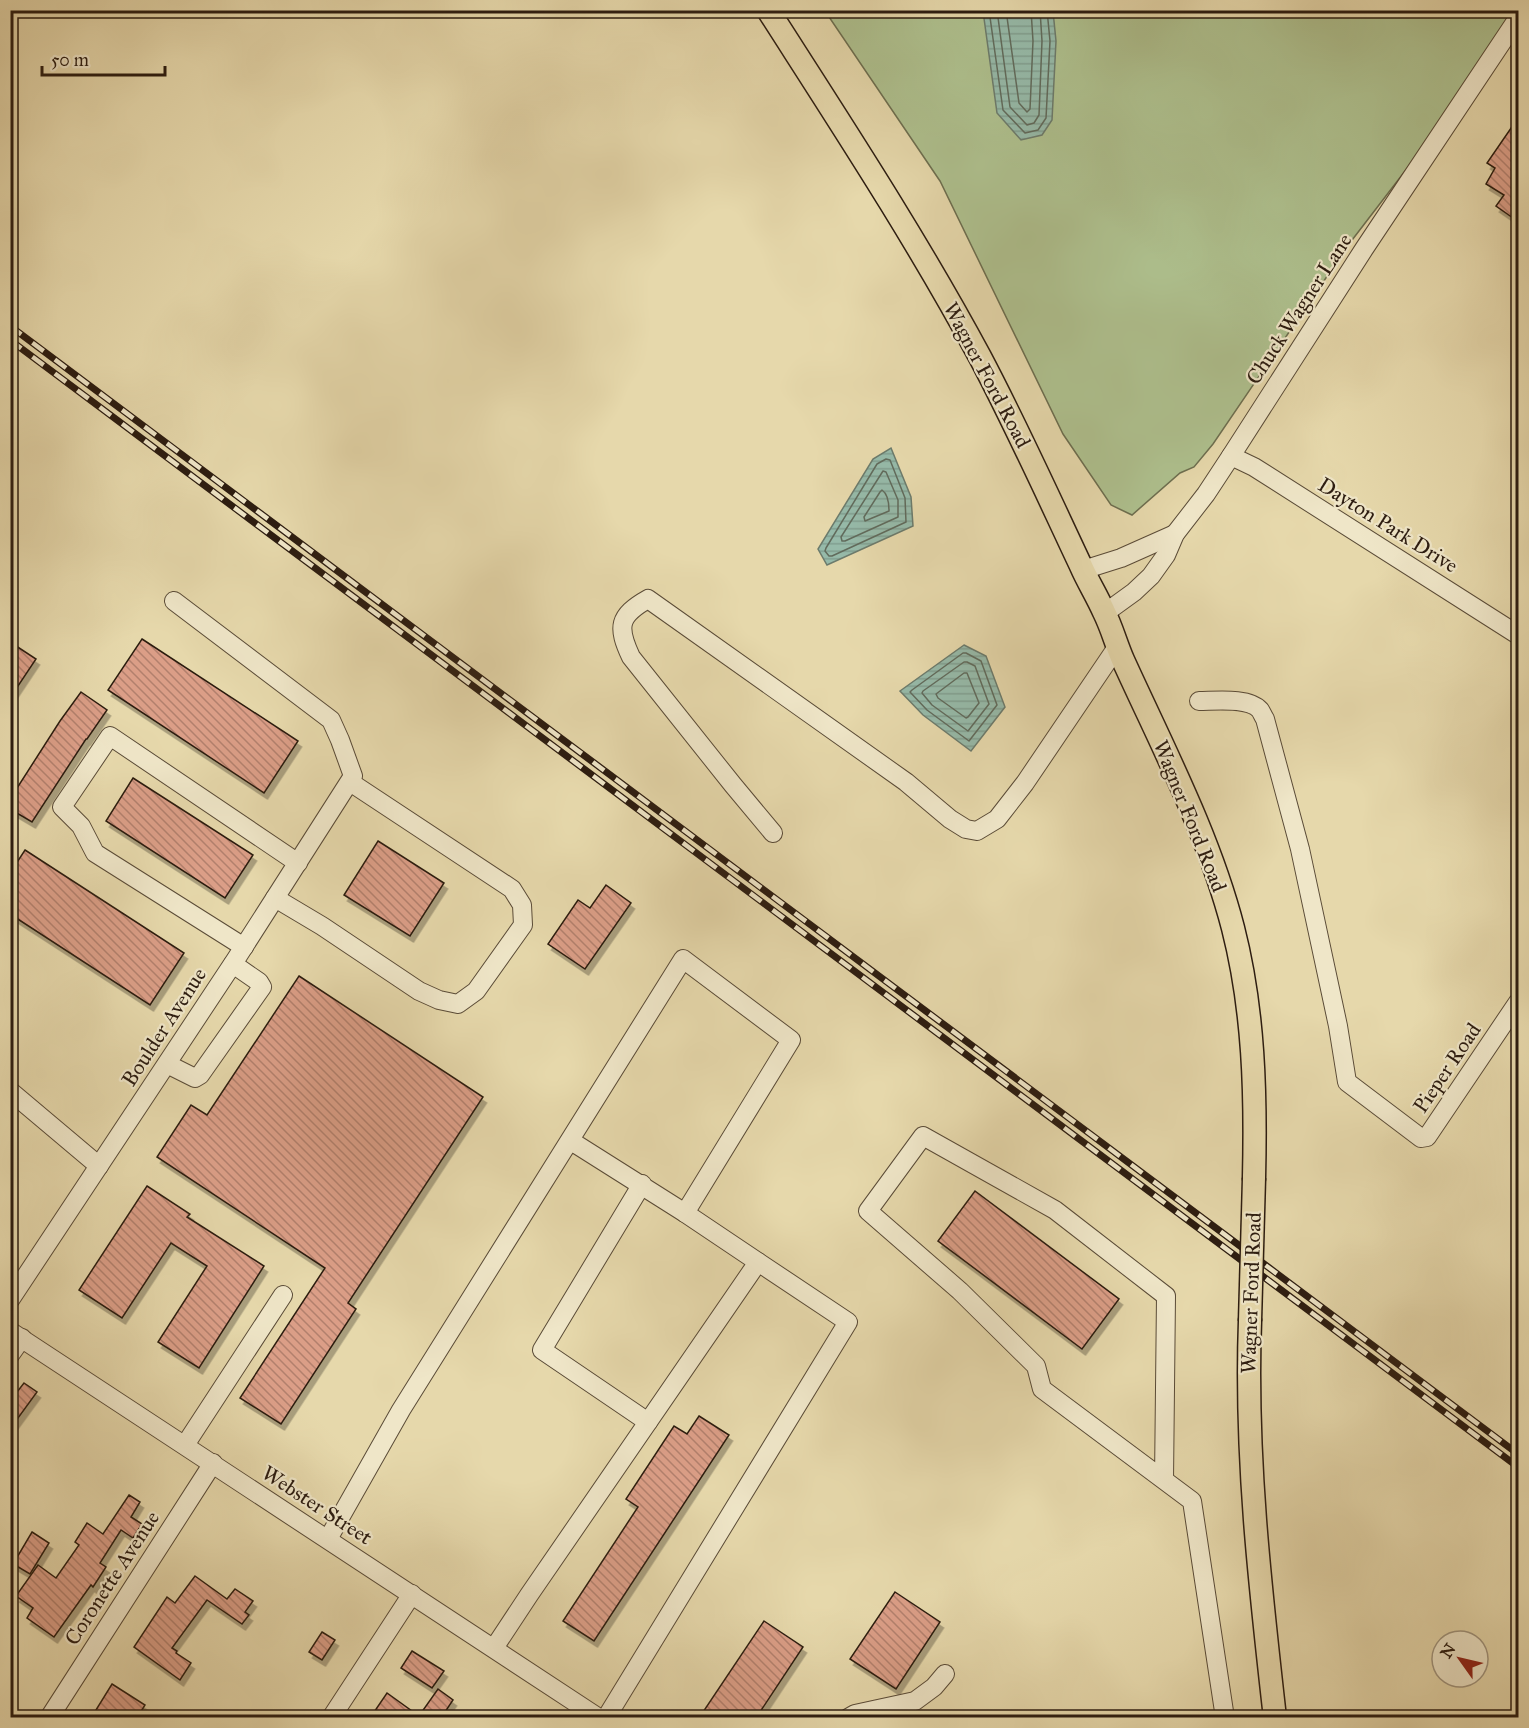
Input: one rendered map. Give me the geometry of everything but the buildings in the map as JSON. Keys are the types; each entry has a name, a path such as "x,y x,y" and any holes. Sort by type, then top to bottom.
{"main road":[{"name":"Wagner Ford Road","path":"768,10 894,212 979,356 1026,448 1105,613 1193,815 1215,870 1233,928 1244,981 1253,1062 1254,1178 1248,1389 1253,1490 1275,1718"}],"street":[{"name":"Chuck Wagner Lane","path":"1105,613 1134,592 1151,576 1166,555 1175,534 1206,494 1364,249 1518,18"},
{"name":"Dayton Park Drive","path":"1231,456 1264,473 1518,635"},
{"path":"1083,570 1121,558 1175,534"},
{"path":"773,833 631,657 624,642 622,630 624,618 633,608 648,599 906,782 950,819 966,829 977,831 998,819 1118,647"},
{"path":"174,601 331,720 340,740 351,779 512,889 522,905 523,925 476,991 458,1004 439,1000 419,991 322,926 275,898"},
{"name":"Pieper Road","path":"1199,701 1246,703 1260,710 1264,719 1300,849 1338,1026 1347,1082 1421,1138 1427,1137 1518,1002"},
{"path":"244,947 95,854 81,826 62,807 110,736 298,863"},
{"name":"Boulder Avenue","path":"10,1300 233,964 351,779"},
{"path":"328,1539 400,1410 683,959 791,1040 685,1213"},
{"path":"167,1064 195,1078 200,1075 262,987 259,982 233,964"},
{"path":"10,1091 99,1166"},
{"path":"1164,1480 1166,1296 1055,1210 923,1136 868,1211 960,1292 1036,1366 1042,1389 1192,1501 1225,1718"},
{"path":"570,1141 642,1184 848,1322 606,1718"},
{"path":"642,1184 542,1350 648,1422"},
{"path":"494,1648 758,1262"},
{"path":"185,1445 284,1295"},
{"path":"10,1355 16,1334"},
{"name":"Webster Street","path":"16,1334 599,1718"},
{"name":"Coronette Avenue","path":"50,1718 213,1463"},
{"path":"331,1718 412,1594"},
{"path":"848,1718 878,1708 915,1701 934,1687 945,1674"}],"green space":[{"path":"1518,10 1498,50 1349,244 1213,444 1194,467 1180,473 1132,515 1111,505 1063,434 940,181 825,11"}],"water":[{"path":"983,11 1053,11 1056,41 1052,120 1042,135 1021,140 997,113"},
{"path":"891,448 911,497 913,526 827,565 818,549 873,459"},
{"path":"964,645 986,656 1005,707 971,751 923,715 900,691"}],"railway":[{"path":"10,326 1518,1454"},
{"path":"10,340 1518,1467"}]}
